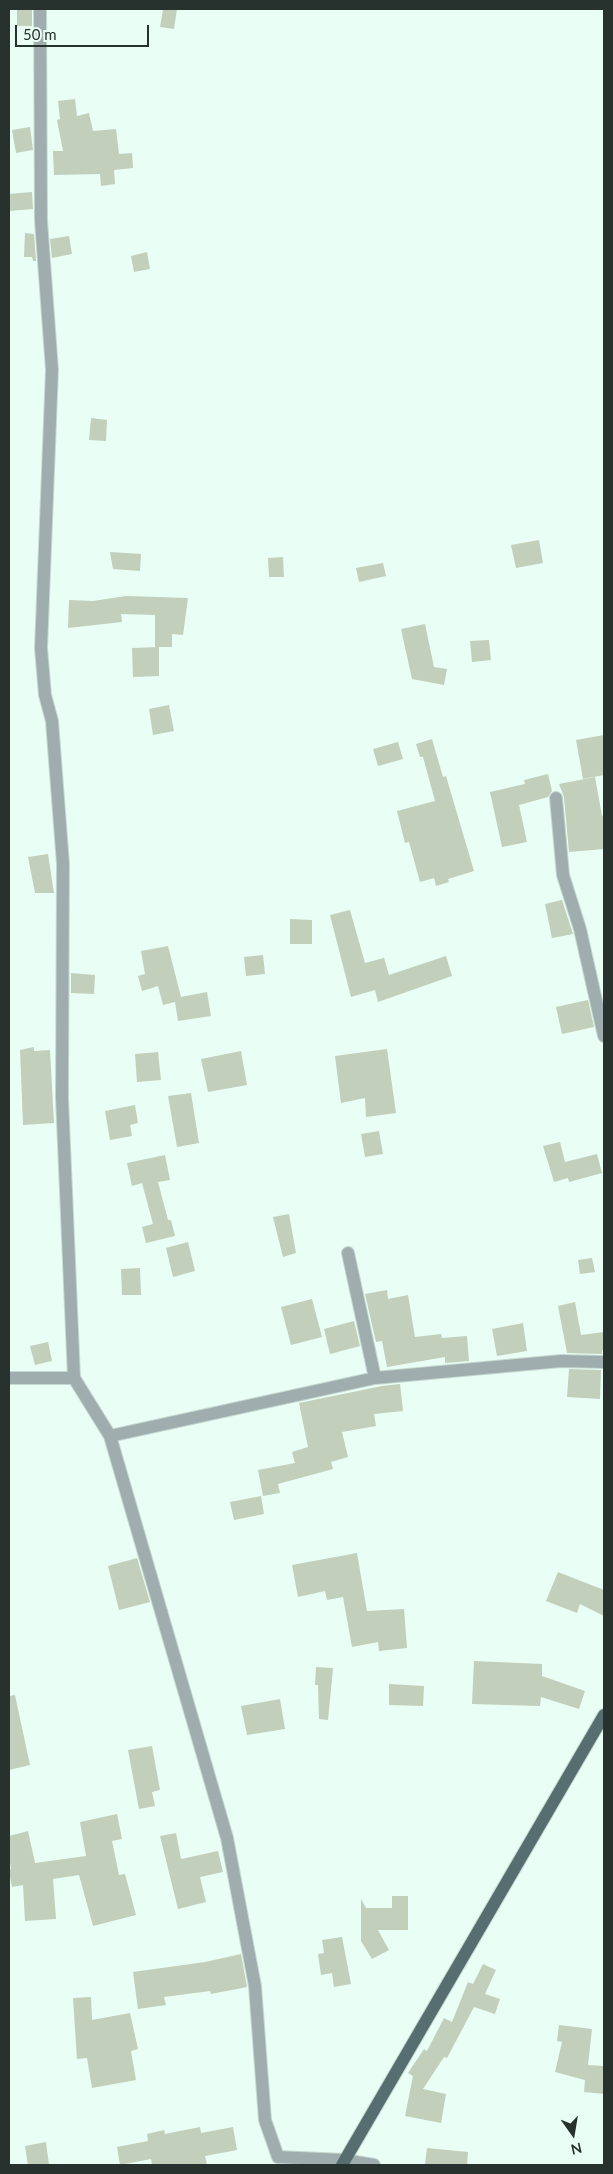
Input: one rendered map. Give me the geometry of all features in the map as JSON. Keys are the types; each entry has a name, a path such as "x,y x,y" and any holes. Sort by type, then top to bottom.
{"main road":[{"path":"343,2163 604,1715"}],"street":[{"path":"40,9 41,221 52,370 41,648 44,694 52,721 63,864 62,1098 74,1378 110,1436 227,1838 254,1986 265,2120 278,2157 374,2165"},
{"path":"556,798 563,876 580,929 604,1036"},
{"path":"348,1253 375,1378"},
{"path":"110,1436 375,1378 560,1361 604,1362"},
{"path":"9,1378 74,1378"}],"building":[{"path":"17,9 32,9 32,26 17,26"},
{"path":"163,9 177,9 174,29 160,27"},
{"path":"75,99 77,116 89,113 93,131 116,129 119,154 132,153 133,168 114,170 115,184 101,186 100,174 54,175 53,151 63,151 57,120 60,119 58,101"},
{"path":"30,127 33,150 16,153 12,130"},
{"path":"32,192 33,209 9,211 9,194"},
{"path":"25,233 34,234 36,261 33,261 32,257 24,257"},
{"path":"69,236 72,254 52,258 50,239"},
{"path":"147,252 150,269 134,272 131,256"},
{"path":"91,418 107,420 106,441 89,440"},
{"path":"539,540 543,563 516,568 511,545"},
{"path":"110,552 141,554 140,571 113,569"},
{"path":"283,557 284,577 269,577 268,558"},
{"path":"383,563 386,576 359,582 356,568"},
{"path":"126,596 188,598 183,635 172,634 172,647 155,647 155,615 121,614 122,622 68,628 69,600 93,601"},
{"path":"425,624 434,667 447,669 444,685 412,679 401,629"},
{"path":"489,640 491,660 472,662 470,641"},
{"path":"159,647 159,676 133,677 132,648"},
{"path":"169,705 174,731 153,735 149,709"},
{"path":"604,735 604,775 583,779 576,740"},
{"path":"432,739 443,777 446,776 474,871 448,879 449,882 436,886 434,878 420,882 409,842 405,843 397,811 435,801 423,757 420,757 416,744"},
{"path":"398,742 403,759 378,766 373,749"},
{"path":"548,774 552,791 548,797 519,805 527,842 502,847 490,792 525,784 524,780"},
{"path":"595,777 602,816 604,815 604,849 569,852 564,797 559,784"},
{"path":"48,854 54,893 35,893 28,857"},
{"path":"562,900 573,934 552,938 545,904"},
{"path":"350,910 365,963 384,958 389,975 446,956 452,976 378,1002 375,990 351,997 330,915"},
{"path":"290,919 312,920 312,944 290,944"},
{"path":"168,946 181,997 207,992 211,1016 178,1021 175,1002 163,1005 158,986 142,991 138,976 145,974 141,951"},
{"path":"263,955 265,974 246,976 244,957"},
{"path":"71,973 95,975 94,994 71,993"},
{"path":"588,1000 594,1027 562,1034 556,1007"},
{"path":"34,1047 34,1051 50,1050 54,1123 23,1125 20,1050"},
{"path":"387,1049 396,1113 366,1117 365,1098 341,1103 335,1056"},
{"path":"241,1051 247,1085 208,1092 201,1059"},
{"path":"158,1052 161,1080 137,1082 135,1054"},
{"path":"191,1093 199,1143 177,1147 168,1096"},
{"path":"135,1105 138,1123 130,1125 132,1136 110,1140 105,1111"},
{"path":"379,1131 383,1154 365,1157 361,1134"},
{"path":"560,1142 565,1162 597,1154 602,1173 569,1182 568,1178 554,1182 543,1146"},
{"path":"165,1155 170,1180 158,1182 168,1220 171,1220 175,1236 146,1243 142,1227 153,1224 142,1183 132,1186 127,1163"},
{"path":"289,1214 296,1253 283,1257 273,1217"},
{"path":"188,1242 195,1271 173,1277 166,1248"},
{"path":"592,1258 595,1272 580,1274 578,1260"},
{"path":"140,1268 141,1295 122,1295 121,1269"},
{"path":"387,1290 388,1299 408,1295 415,1337 441,1334 442,1338 467,1336 469,1361 445,1363 445,1357 387,1367 382,1341 376,1342 365,1294"},
{"path":"312,1299 322,1337 291,1345 281,1307"},
{"path":"575,1302 581,1335 604,1332 604,1350 602,1350 602,1354 567,1353 558,1306"},
{"path":"354,1321 360,1346 330,1354 324,1329"},
{"path":"523,1323 527,1351 497,1356 492,1329"},
{"path":"48,1342 52,1361 35,1365 30,1346"},
{"path":"569,1369 601,1370 600,1399 567,1397"},
{"path":"400,1384 403,1411 374,1414 376,1426 342,1432 348,1457 331,1462 333,1469 278,1484 280,1493 263,1496 258,1470 295,1463 292,1452 308,1447 299,1403"},
{"path":"261,1496 264,1514 234,1520 230,1502"},
{"path":"357,1553 367,1611 404,1609 407,1648 379,1651 378,1642 352,1647 343,1597 327,1600 325,1591 298,1597 292,1565"},
{"path":"137,1558 150,1602 119,1610 108,1566"},
{"path":"558,1572 604,1590 604,1616 580,1604 577,1613 546,1601"},
{"path":"474,1661 542,1664 542,1676 585,1691 579,1709 541,1697 540,1706 472,1704"},
{"path":"316,1667 333,1668 328,1720 319,1719 318,1685 315,1685"},
{"path":"389,1684 424,1686 423,1706 389,1705"},
{"path":"15,1695 30,1765 9,1770 9,1696"},
{"path":"280,1699 285,1729 247,1735 241,1706"},
{"path":"152,1746 160,1790 152,1792 155,1806 139,1809 128,1750"},
{"path":"117,1814 122,1839 112,1841 119,1875 125,1874 136,1915 93,1926 79,1875 53,1879 56,1919 25,1921 23,1885 12,1887 9,1872 11,1869 9,1836 28,1831 35,1863 86,1856 80,1822"},
{"path":"176,1833 181,1859 218,1851 223,1872 200,1877 206,1902 178,1909 160,1836"},
{"path":"392,1896 408,1896 408,1930 378,1930 389,1950 372,1959 361,1941 361,1899 366,1908 392,1908"},
{"path":"342,1937 351,1984 334,1987 332,1973 321,1975 318,1954 324,1953 322,1940"},
{"path":"241,1954 247,1987 211,1994 210,1991 164,1997 166,2005 138,2009 133,1972 205,1962"},
{"path":"483,1964 496,1970 485,1994 500,1999 495,2014 474,2007 447,2058 444,2057 423,2089 446,2094 441,2123 405,2116 413,2076 408,2073 424,2049 427,2051 444,2018 452,2022 468,1982 473,1984"},
{"path":"91,1997 92,2020 130,2013 138,2049 131,2051 136,2080 92,2088 87,2058 77,2059 73,1998"},
{"path":"559,2025 592,2029 588,2065 604,2066 604,2094 584,2092 585,2080 555,2072 562,2042 557,2041"},
{"path":"200,2127 201,2133 233,2127 237,2150 205,2156 207,2165 152,2165 151,2159 120,2165 117,2147 148,2141 147,2134 164,2130 165,2134"},
{"path":"46,2142 49,2165 28,2165 25,2146"},
{"path":"427,2148 468,2152 467,2165 425,2164"}]}
